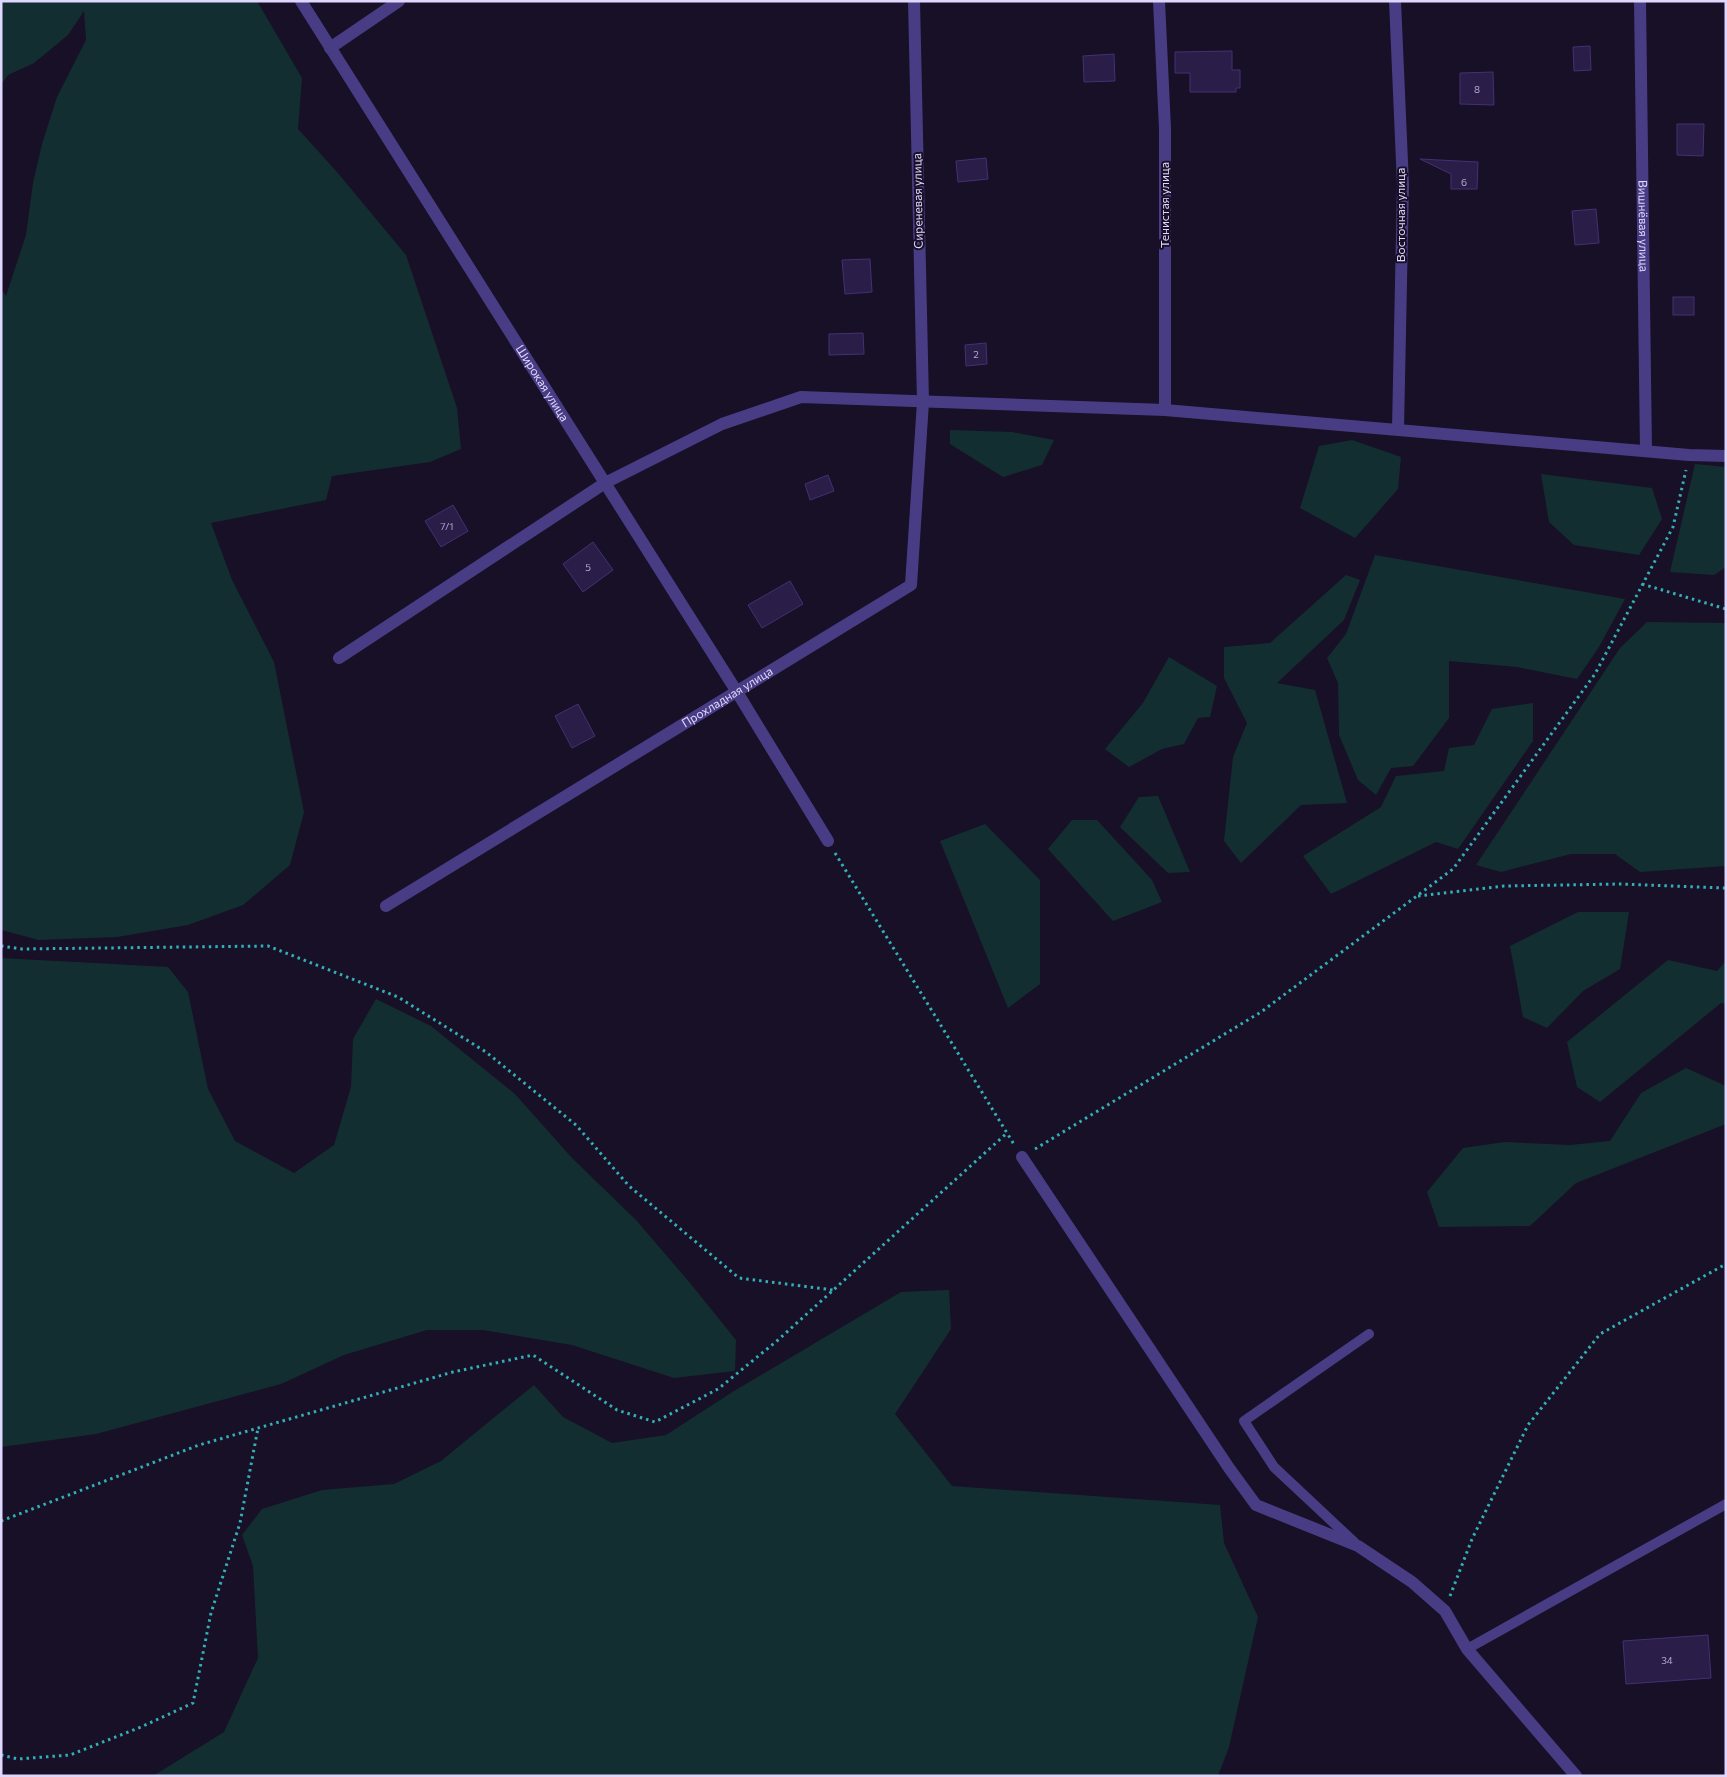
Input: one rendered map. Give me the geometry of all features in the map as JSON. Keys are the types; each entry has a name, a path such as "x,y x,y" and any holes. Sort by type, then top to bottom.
{"street":[{"name":"Широкая улица","path":"301,1 737,692 828,841"},
{"path":"330,48 399,1"},
{"name":"Сиреневая улица","path":"914,1 923,402"},
{"name":"Тенистая улица","path":"1159,1 1165,129 1165,410"},
{"name":"Восточная улица","path":"1396,1 1403,186 1398,429"},
{"name":"Вишнёвая улица","path":"1640,1 1646,451"},
{"path":"339,658 605,483 722,424 801,397 1165,410 1690,455 1726,456"},
{"name":"Прохладная улица","path":"386,906 911,585 923,402"},
{"path":"1022,1157 1229,1468 1256,1505 1358,1546 1412,1582 1445,1611 1467,1649 1576,1776"}],"lane":[{"path":"1358,1546 1274,1467 1244,1421 1369,1334"},
{"path":"1467,1649 1726,1504"}],"path":[{"path":"828,841 1022,1157 1261,1012 1453,869 1595,674 1673,527 1690,455"},
{"path":"1642,584 1726,608"},
{"path":"1418,896 1504,886 1621,884 1726,888"},
{"path":"1,946 22,949 268,946 398,997 486,1052 576,1125 629,1186 739,1278 834,1290"},
{"path":"1,1520 199,1445 453,1372 532,1355 616,1410 655,1422 718,1389 778,1340 1007,1133"},
{"path":"1445,1611 1472,1540 1528,1425 1600,1334 1726,1264"},
{"path":"1,1756 18,1759 70,1755 142,1727 193,1703 211,1614 240,1522 258,1428"}],"green space":[{"path":"1,1 257,1 302,78 298,129 337,172 406,255 457,408 461,449 430,462 332,476 326,500 211,523 232,580 274,662 304,812 290,865 243,905 188,925 117,937 39,940 1,930 1,289 6,296 26,235 33,183 42,144 57,97 86,40 84,11 68,35 34,63 8,75 1,85"},
{"path":"950,430 1012,432 1054,440 1042,465 1003,477 950,444"},
{"path":"1352,440 1401,457 1398,489 1355,538 1300,508 1319,446"},
{"path":"1695,464 1726,467 1726,567 1714,575 1670,572"},
{"path":"1541,474 1652,488 1662,519 1639,555 1574,545 1549,522"},
{"path":"1375,555 1625,599 1599,647 1577,679 1517,667 1449,661 1449,718 1413,766 1391,768 1376,795 1358,780 1339,735 1338,683 1327,658 1346,634"},
{"path":"1346,575 1360,580 1344,620 1277,683 1315,690 1347,803 1301,805 1241,863 1224,841 1233,757 1247,723 1224,678 1224,647 1270,643"},
{"path":"1647,622 1726,623 1726,866 1640,872 1615,854 1571,854 1501,872 1476,865 1620,648"},
{"path":"1169,657 1217,686 1210,717 1198,718 1184,744 1162,749 1129,767 1105,749 1143,703"},
{"path":"1533,703 1533,741 1458,849 1436,842 1331,894 1303,856 1381,807 1396,776 1444,771 1449,748 1474,745 1492,709"},
{"path":"1158,796 1190,872 1168,873 1120,827 1139,797"},
{"path":"1072,820 1097,820 1152,880 1162,902 1113,921 1048,849"},
{"path":"985,824 1040,880 1040,984 1008,1008 940,841"},
{"path":"1578,912 1629,912 1620,969 1583,991 1547,1028 1523,1017 1510,946"},
{"path":"1,958 168,967 188,992 208,1089 235,1141 294,1173 334,1145 351,1087 353,1039 376,999 431,1026 515,1094 572,1158 636,1220 736,1340 735,1371 674,1378 572,1345 483,1330 427,1330 344,1355 281,1384 96,1434 1,1447"},
{"path":"1668,960 1717,971 1726,961 1726,1004 1721,1003 1600,1102 1577,1087 1567,1042"},
{"path":"1686,1068 1726,1086 1726,1124 1576,1183 1530,1226 1439,1227 1427,1192 1463,1148 1505,1142 1570,1145 1610,1141 1641,1093"},
{"path":"949,1290 951,1329 895,1414 952,1486 1220,1505 1224,1543 1258,1617 1229,1747 1218,1776 153,1776 224,1732 258,1658 253,1566 242,1535 262,1509 322,1490 394,1484 441,1461 534,1385 563,1417 612,1443 666,1435 734,1391 901,1292"}],"building":[{"path":"1590,46 1591,70 1574,71 1573,47"},
{"path":"1232,51 1232,70 1240,70 1240,88 1236,88 1236,92 1190,92 1190,73 1175,73 1175,52"},
{"path":"1114,54 1115,81 1084,82 1083,56"},
{"path":"1493,72 1494,105 1460,104 1460,73"},
{"path":"1677,124 1704,124 1703,156 1677,155"},
{"path":"986,158 988,179 958,182 956,161"},
{"path":"1420,159 1478,162 1477,189 1451,189 1451,174"},
{"path":"1596,209 1599,243 1575,245 1572,211"},
{"path":"870,259 872,292 845,294 842,260"},
{"path":"1673,297 1694,297 1694,315 1673,315"},
{"path":"863,333 864,354 829,355 829,334"},
{"path":"986,343 987,364 966,366 965,345"},
{"path":"828,475 834,491 810,500 805,484"},
{"path":"453,505 468,531 441,547 425,521"},
{"path":"593,542 613,570 583,592 563,564"},
{"path":"790,581 803,604 762,628 748,605"},
{"path":"578,704 595,736 572,748 555,716"},
{"path":"1708,1635 1711,1678 1626,1684 1623,1641"}]}
